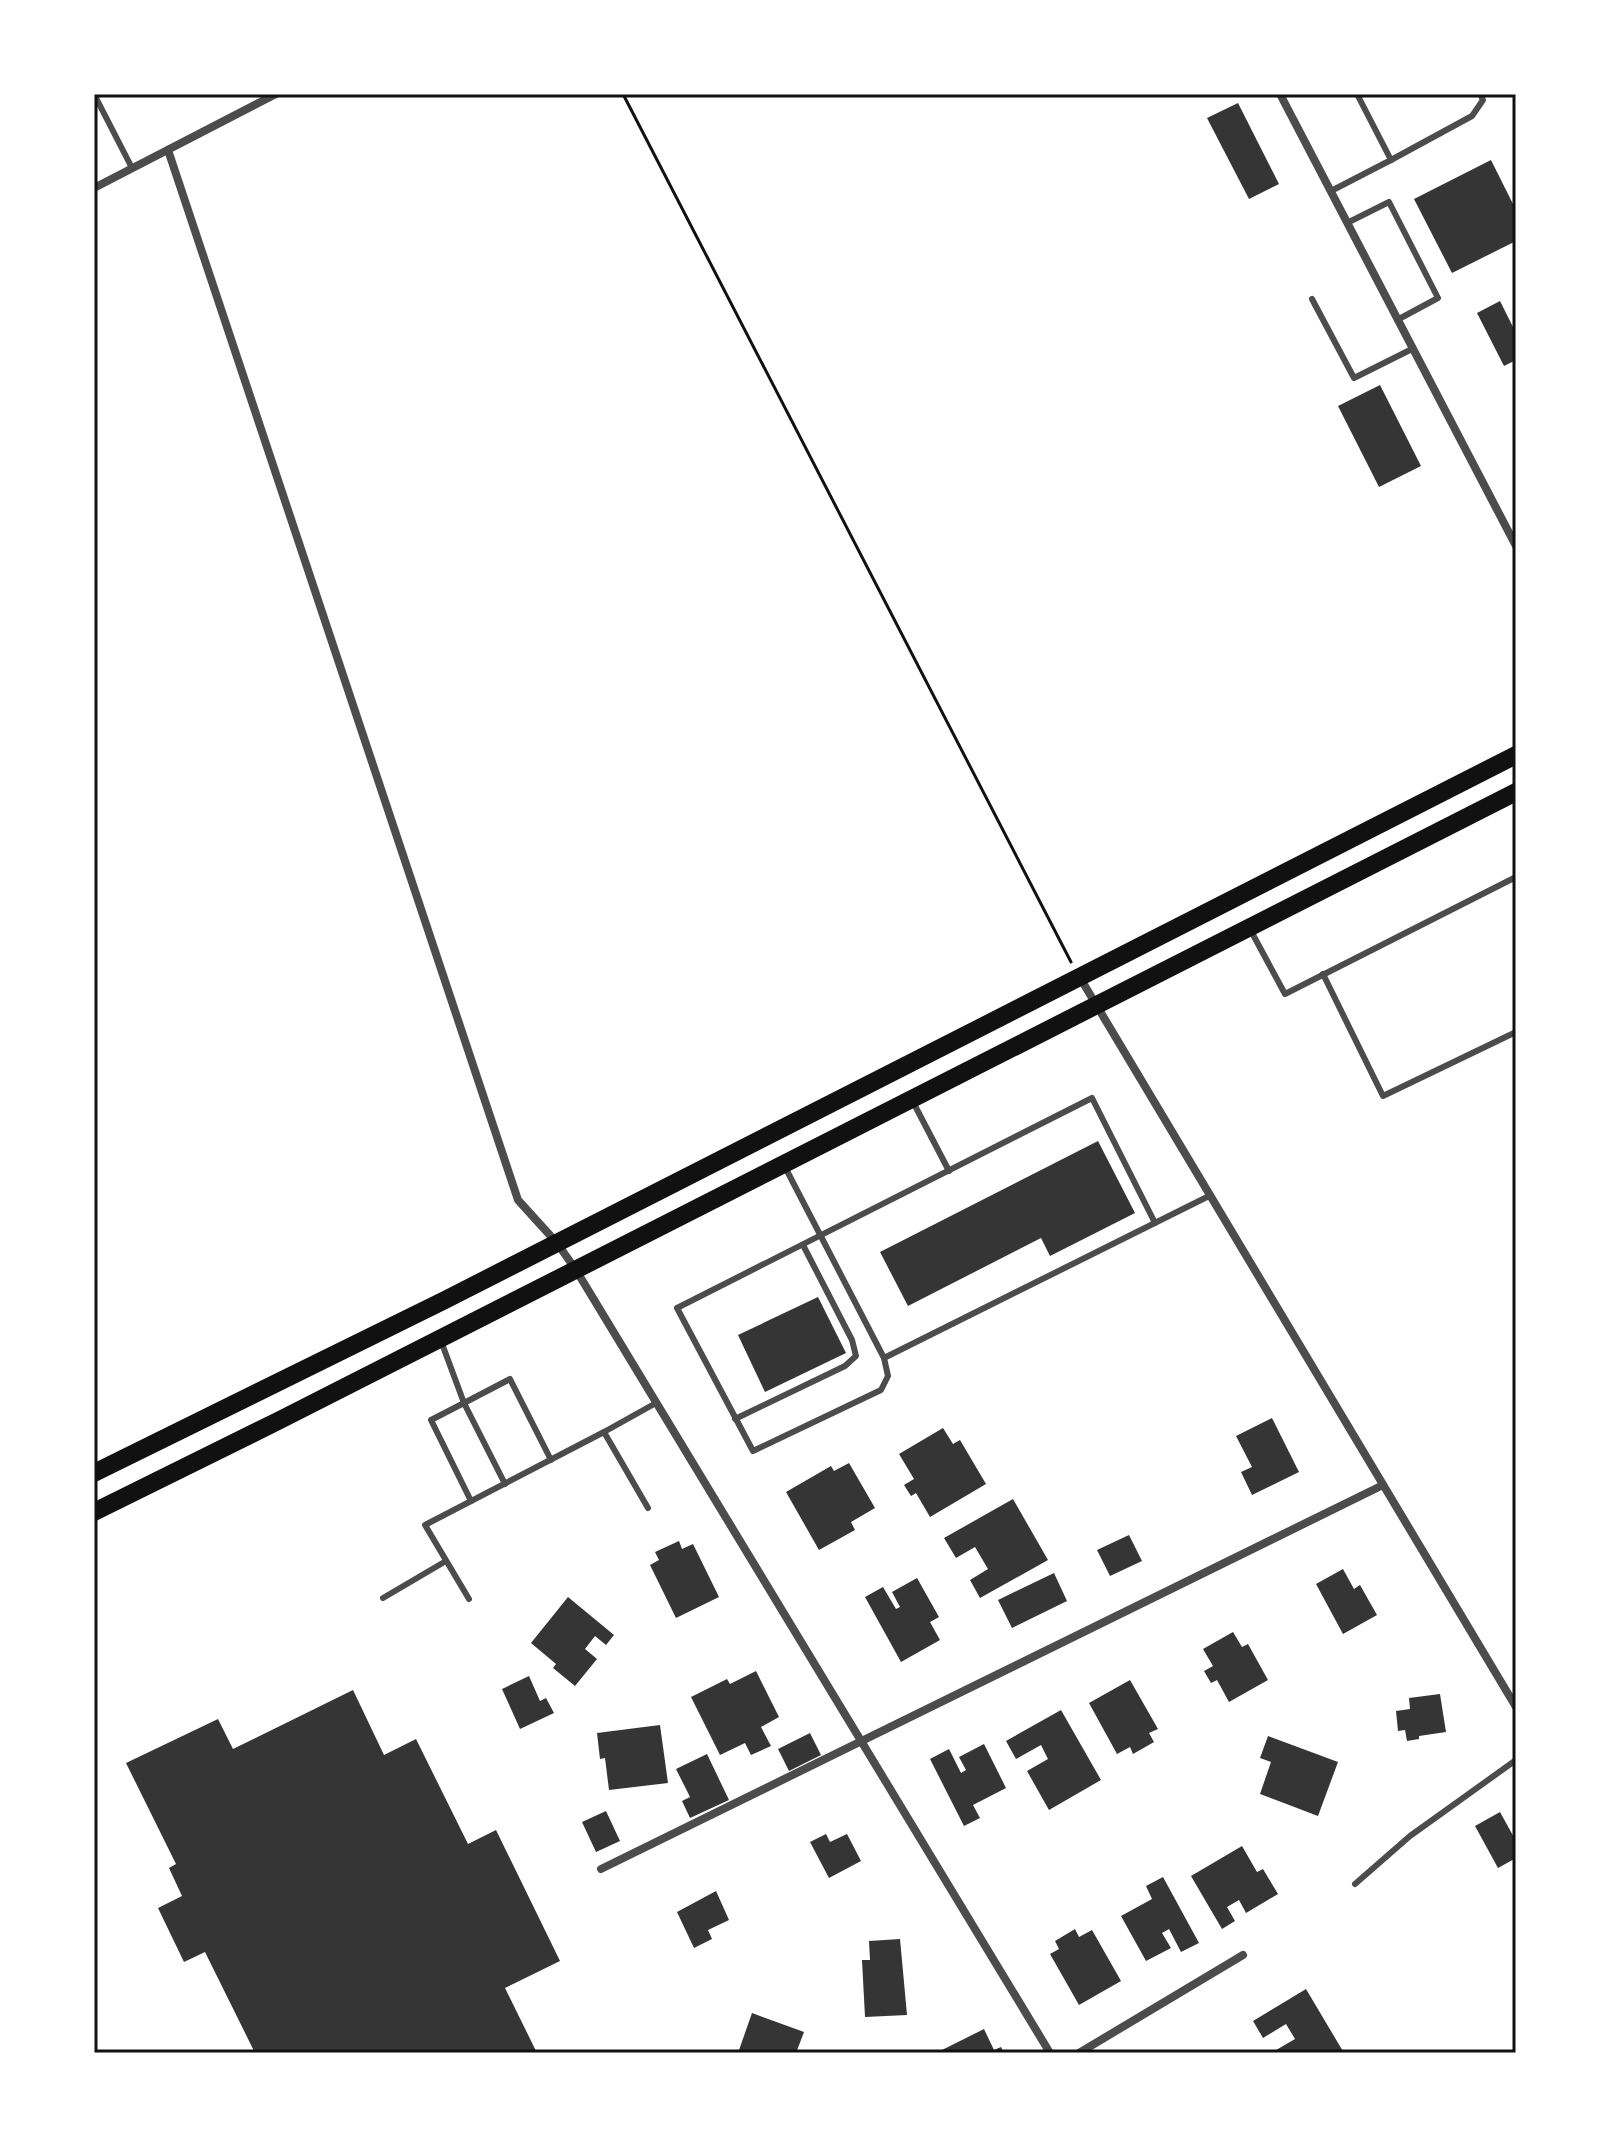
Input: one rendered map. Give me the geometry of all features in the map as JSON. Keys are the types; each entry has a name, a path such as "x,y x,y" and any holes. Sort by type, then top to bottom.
{"main road":[{"path":"94,1473 557,1243 1516,755"},
{"path":"94,1512 1516,792"}],"street":[{"path":"94,188 276,94"},
{"path":"1280,94 1516,546"},
{"path":"168,150 518,1200 557,1243 576,1270 1050,2053"},
{"path":"1078,976 1516,1707"},
{"path":"601,1869 1383,1485"},
{"path":"1079,2053 1243,1955"}],"lane":[{"path":"94,94 132,168"},
{"path":"1357,94 1391,160"},
{"path":"1331,191 1472,116 1483,100 1480,94"},
{"path":"1347,223 1389,202 1438,298 1397,320"},
{"path":"1312,299 1354,378 1412,349"},
{"path":"1250,928 1285,994 1516,877"},
{"path":"1323,974 1383,1096 1516,1032"},
{"path":"783,1164 821,1236 884,1358 888,1376 881,1390 753,1451 677,1308 821,1236 1092,1098 1155,1223"},
{"path":"912,1100 949,1171"},
{"path":"884,1358 1209,1196"},
{"path":"735,1419 845,1366 856,1356 852,1340 803,1245"},
{"path":"440,1339 464,1403 505,1484"},
{"path":"471,1501 431,1420 510,1379 551,1460"},
{"path":"469,1599 425,1525 656,1403"},
{"path":"604,1432 648,1508"},
{"path":"383,1598 446,1561"},
{"path":"1355,1884 1410,1836 1516,1760"}],"path":[{"path":"623,94 1078,976"}],"building":[{"path":"1238,103 1279,184 1249,199 1207,118"},
{"path":"1491,160 1516,210 1516,241 1452,273 1414,199"},
{"path":"1500,301 1516,333 1516,360 1504,366 1477,313"},
{"path":"1380,385 1421,466 1379,487 1338,406"},
{"path":"1098,1141 1135,1213 1050,1256 1041,1238 908,1306 880,1252"},
{"path":"818,1297 846,1353 765,1392 738,1335"},
{"path":"1272,1418 1299,1472 1252,1495 1241,1472 1252,1467 1236,1436"},
{"path":"943,1428 953,1444 960,1440 986,1484 930,1517 916,1493 911,1496 904,1485 914,1479 899,1454"},
{"path":"849,1463 875,1508 851,1522 855,1530 819,1550 786,1492 831,1466 834,1471"},
{"path":"1013,1499 1048,1560 980,1598 970,1580 988,1569 975,1547 956,1558 944,1538"},
{"path":"1129,1535 1142,1561 1110,1576 1097,1550"},
{"path":"679,1541 682,1549 693,1544 719,1597 676,1618 650,1565 659,1560 655,1552"},
{"path":"1343,1569 1354,1589 1360,1585 1377,1615 1343,1634 1316,1584"},
{"path":"1054,1573 1067,1601 1012,1628 998,1600"},
{"path":"917,1578 939,1617 930,1622 940,1640 901,1662 865,1597 883,1587 896,1609 900,1607 892,1592"},
{"path":"568,1597 614,1635 606,1645 595,1636 585,1649 597,1659 575,1686 553,1668 556,1664 531,1643"},
{"path":"1233,1632 1242,1647 1248,1644 1268,1680 1229,1702 1217,1680 1211,1683 1204,1671 1213,1666 1203,1649"},
{"path":"756,1671 779,1717 761,1727 771,1746 751,1755 745,1743 720,1755 691,1697 727,1679 730,1684"},
{"path":"529,1676 540,1701 546,1698 554,1713 520,1729 502,1689"},
{"path":"1130,1680 1158,1729 1149,1733 1154,1742 1133,1754 1130,1747 1117,1754 1089,1703"},
{"path":"353,1690 384,1755 416,1739 468,1844 496,1830 560,1961 505,1988 537,2053 255,2053 205,1952 184,1962 158,1908 182,1896 169,1868 176,1864 126,1763 218,1719 233,1749"},
{"path":"1440,1694 1446,1732 1407,1741 1405,1730 1398,1731 1396,1711 1410,1709 1409,1698"},
{"path":"1061,1710 1101,1780 1049,1810 1027,1771 1048,1759 1041,1745 1016,1759 1006,1741"},
{"path":"660,1725 668,1783 609,1790 605,1758 600,1759 597,1733"},
{"path":"810,1733 821,1755 789,1771 778,1749"},
{"path":"1268,1736 1338,1762 1318,1816 1260,1794 1271,1762 1260,1758"},
{"path":"984,1744 1006,1788 973,1805 980,1818 964,1826 930,1759 949,1749 961,1773 966,1770 959,1757"},
{"path":"707,1754 729,1800 690,1818 682,1801 690,1797 676,1769"},
{"path":"606,1811 620,1841 596,1852 582,1822"},
{"path":"1500,1812 1516,1841 1516,1858 1498,1868 1475,1826"},
{"path":"826,1834 830,1842 847,1834 861,1861 829,1878 810,1842"},
{"path":"1242,1846 1257,1872 1263,1869 1278,1894 1246,1913 1239,1900 1227,1907 1235,1921 1222,1929 1191,1876"},
{"path":"1163,1877 1199,1943 1181,1952 1169,1929 1162,1933 1171,1948 1146,1961 1121,1916 1152,1899 1146,1886"},
{"path":"716,1891 729,1920 708,1930 712,1939 694,1948 677,1912"},
{"path":"1075,1929 1079,1937 1092,1930 1121,1981 1079,2005 1050,1954 1059,1949 1055,1941"},
{"path":"900,1939 907,2015 865,2017 862,1960 870,1960 869,1941"},
{"path":"1306,1989 1344,2053 1271,2053 1295,2039 1286,2024 1263,2038 1253,2021"},
{"path":"752,2013 804,2032 796,2053 738,2053"},
{"path":"984,2029 994,2050 1001,2047 1004,2053 936,2053"}]}
